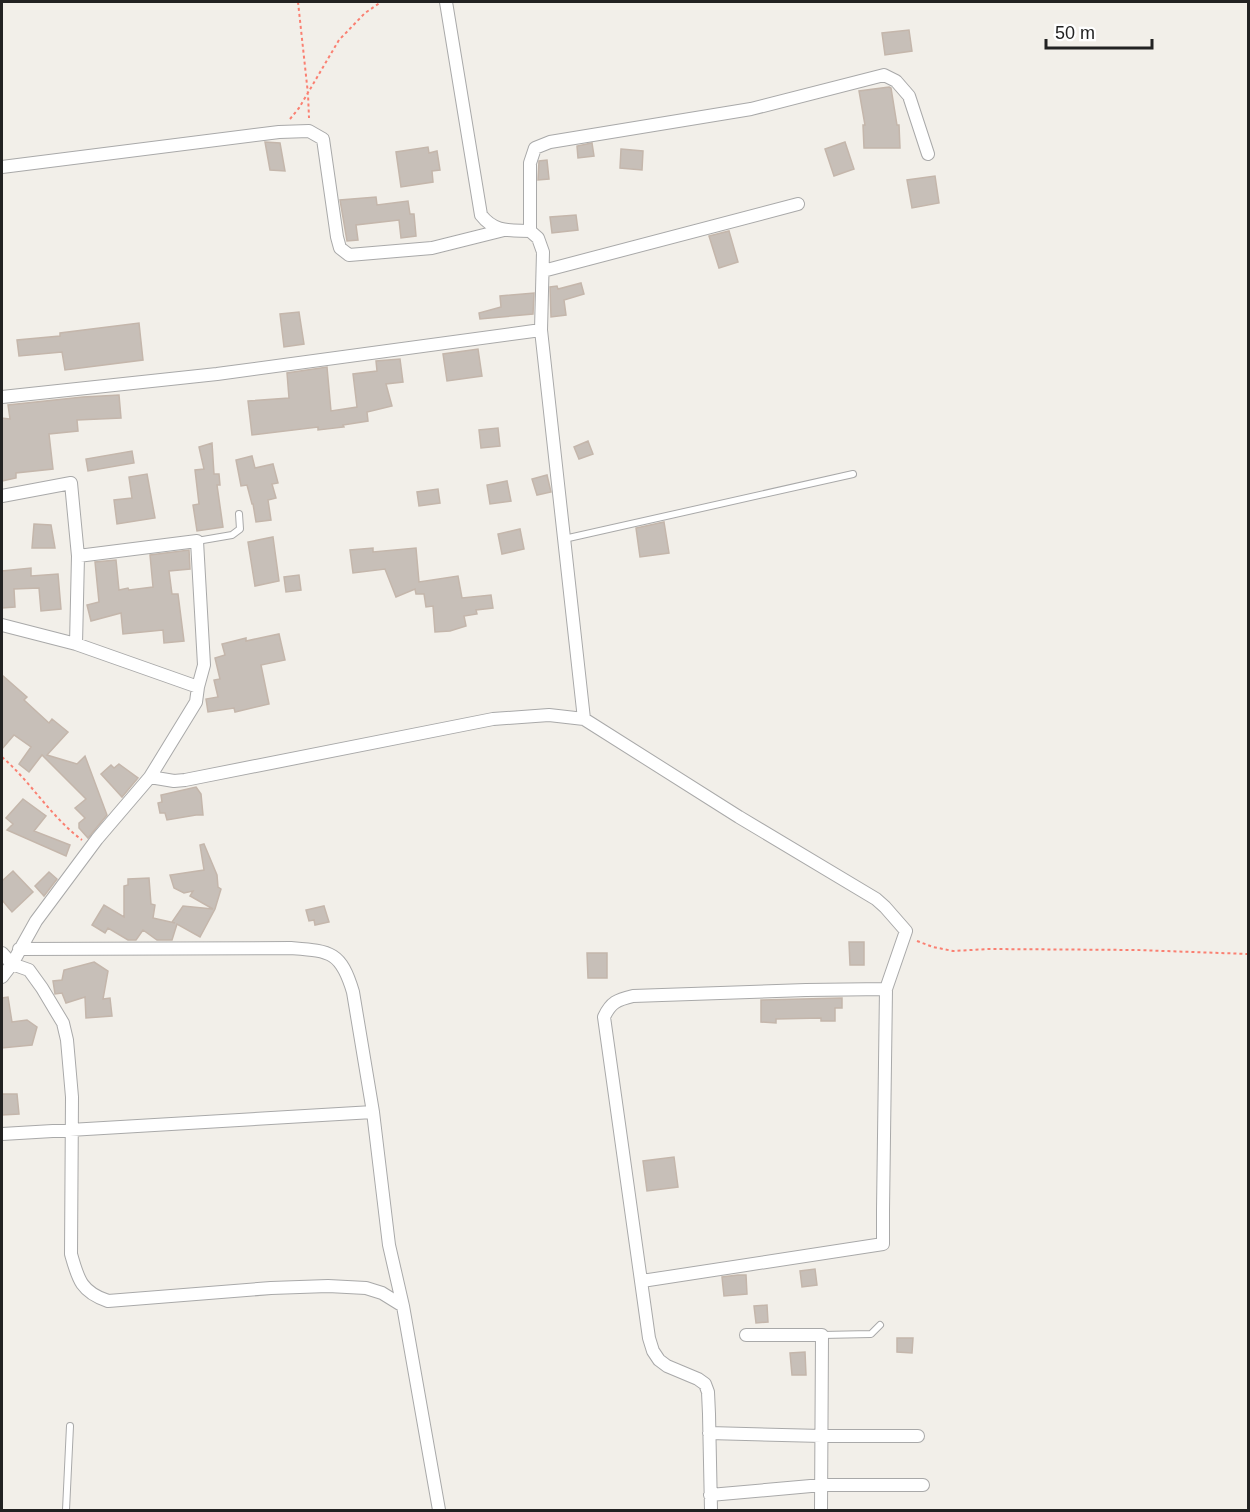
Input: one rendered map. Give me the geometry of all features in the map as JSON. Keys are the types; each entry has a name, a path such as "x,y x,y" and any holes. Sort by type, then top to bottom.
{"street":[{"path":"446,2 481,215 488,224 504,230"},
{"path":"530,231 530,163 535,148 550,142 751,109 884,75 896,81 909,96 928,154"},
{"path":"2,167 279,132 309,131 323,139 337,237 340,248 349,255 432,248 504,230 530,231 538,238 543,252 541,330 584,719"},
{"path":"543,271 798,204"},
{"path":"2,397 217,374 541,330"},
{"path":"2,496 71,483 78,556 76,644"},
{"path":"2,976 12,964 36,921 91,847 150,777 196,702 204,665 197,541 78,556"},
{"path":"2,625 76,644 198,687"},
{"path":"150,777 174,781 185,780 494,719 549,714 584,719 739,817 876,899 885,907 906,931 886,989 883,1244 642,1281"},
{"path":"19,949 291,948 319,950 340,962 349,976 353,992 373,1112 389,1245 403,1306 439,1510"},
{"path":"2,953 12,964 29,970 63,1023 67,1040 72,1097 71,1254 84,1286 95,1296 108,1301 271,1288 328,1286 366,1288 382,1293 403,1306"},
{"path":"711,1510 708,1392 705,1384 698,1379 667,1366 659,1360 653,1351 650,1338 604,1017 609,1006 620,999 633,996 886,989"},
{"path":"2,1134 373,1112"},
{"path":"746,1335 822,1335 821,1510"},
{"path":"709,1433 918,1436"},
{"path":"710,1495 822,1485 923,1485"}],"lane":[{"path":"564,539 853,474"},
{"path":"197,541 232,535 240,529 239,514"},
{"path":"822,1335 871,1334 880,1325"},
{"path":"66,1510 70,1426"}],"path":[{"path":"298,2 308,94 309,131"},
{"path":"279,132 299,108 339,40 365,13 381,2"},
{"path":"2,757 73,834 91,847"},
{"path":"906,931 920,943 953,951 1126,950 1248,954"}],"building":[{"path":"909,30 912,51 885,55 882,33"},
{"path":"889,87 897,125 899,125 900,148 864,148 863,125 865,125 859,91"},
{"path":"265,142 280,143 285,171 270,170"},
{"path":"845,142 854,169 834,176 825,149"},
{"path":"592,143 594,156 578,158 577,146"},
{"path":"428,147 429,153 437,151 440,170 432,171 433,182 401,187 396,152"},
{"path":"621,149 643,151 642,170 620,168"},
{"path":"547,160 549,179 538,180 539,161"},
{"path":"935,176 939,203 912,208 907,180"},
{"path":"376,197 377,205 408,201 410,214 414,214 416,236 401,238 399,220 356,225 358,240 347,241 340,200"},
{"path":"576,215 578,230 552,233 550,217"},
{"path":"729,231 738,262 719,268 709,236"},
{"path":"581,283 584,294 564,300 566,315 551,317 550,287 557,286 558,289"},
{"path":"534,293 533,314 480,319 479,313 501,307 500,296"},
{"path":"299,312 304,344 284,347 280,314"},
{"path":"139,323 143,360 65,370 62,352 19,356 17,340 60,336 60,333"},
{"path":"478,349 482,376 447,381 443,354"},
{"path":"400,359 403,382 386,384 392,406 367,412 368,421 343,425 344,427 318,430 318,427 252,435 248,401 289,398 287,373 327,367 331,411 357,407 353,374 377,371 376,361"},
{"path":"119,395 121,418 77,420 78,431 49,434 53,469 16,473 16,478 2,481 2,418 10,419 8,405"},
{"path":"498,428 500,446 481,448 479,430"},
{"path":"588,441 593,454 579,459 574,447"},
{"path":"212,443 214,474 219,474 220,485 217,485 223,527 197,531 193,505 199,504 195,470 204,469 199,447"},
{"path":"132,451 134,463 88,471 86,459"},
{"path":"252,456 255,468 273,464 278,483 272,484 276,498 268,500 271,520 256,522 247,485 241,486 236,460"},
{"path":"147,474 155,518 117,524 114,500 132,498 129,477"},
{"path":"547,475 551,492 537,495 532,479"},
{"path":"507,481 511,501 490,504 487,485"},
{"path":"438,489 440,503 419,506 417,492"},
{"path":"664,522 669,553 640,557 636,528"},
{"path":"34,524 51,525 55,548 32,548"},
{"path":"520,529 524,549 502,554 498,534"},
{"path":"273,537 279,581 255,586 248,542"},
{"path":"373,548 373,552 416,548 419,582 458,576 462,598 491,595 493,608 476,610 477,614 464,616 466,626 450,631 435,632 433,606 426,607 424,594 416,594 415,589 396,597 385,569 353,573 350,550"},
{"path":"189,550 190,569 169,571 172,594 178,594 184,641 164,643 163,630 123,634 121,613 91,621 87,605 99,602 95,562 116,560 119,590 153,587 150,555"},
{"path":"31,568 31,576 58,574 61,609 41,611 39,588 14,589 15,607 2,608 2,571"},
{"path":"299,575 301,590 286,592 284,577"},
{"path":"279,634 285,660 261,665 269,704 235,712 234,708 208,712 206,699 218,697 214,680 220,679 215,658 225,655 222,644"},
{"path":"2,675 27,697 24,700 49,723 52,719 68,732 47,755 77,764 85,756 107,815 88,838 79,828 79,823 85,818 75,808 86,799 42,755 29,772 19,764 31,747 14,735 2,749"},
{"path":"119,764 138,778 122,797 101,774 111,765 114,768"},
{"path":"196,787 201,794 203,815 167,820 165,813 160,813 158,803 162,802 161,795"},
{"path":"23,799 46,816 34,831 70,845 66,856 7,830 13,824 6,818"},
{"path":"204,844 217,875 218,887 221,889 215,909 200,937 177,924 172,940 157,940 143,930 136,940 128,940 108,928 105,933 92,925 104,905 124,917 124,886 128,885 128,879 149,878 151,904 155,905 153,918 175,923 172,922 183,906 213,909 190,896 193,891 184,893 174,888 170,875 204,870 200,845"},
{"path":"13,871 33,892 12,912 2,900 2,881"},
{"path":"49,872 57,879 44,896 35,886"},
{"path":"324,906 329,922 315,925 314,920 309,921 306,910"},
{"path":"849,942 864,942 864,965 850,965"},
{"path":"587,953 607,953 607,978 588,978"},
{"path":"94,962 108,971 103,999 110,998 112,1016 86,1018 85,997 66,1003 62,993 55,994 53,981 62,980 64,970"},
{"path":"8,997 12,1022 27,1020 37,1027 32,1045 2,1048 2,998"},
{"path":"842,998 842,1008 835,1008 835,1021 821,1021 821,1018 776,1019 776,1023 761,1022 761,1000"},
{"path":"2,1094 17,1094 19,1114 2,1115"},
{"path":"674,1157 678,1187 647,1191 643,1161"},
{"path":"815,1269 817,1285 802,1287 800,1271"},
{"path":"746,1275 747,1294 724,1296 722,1277"},
{"path":"767,1305 768,1322 756,1323 754,1306"},
{"path":"897,1338 913,1338 912,1353 897,1352"},
{"path":"805,1352 806,1375 792,1375 790,1353"}]}
